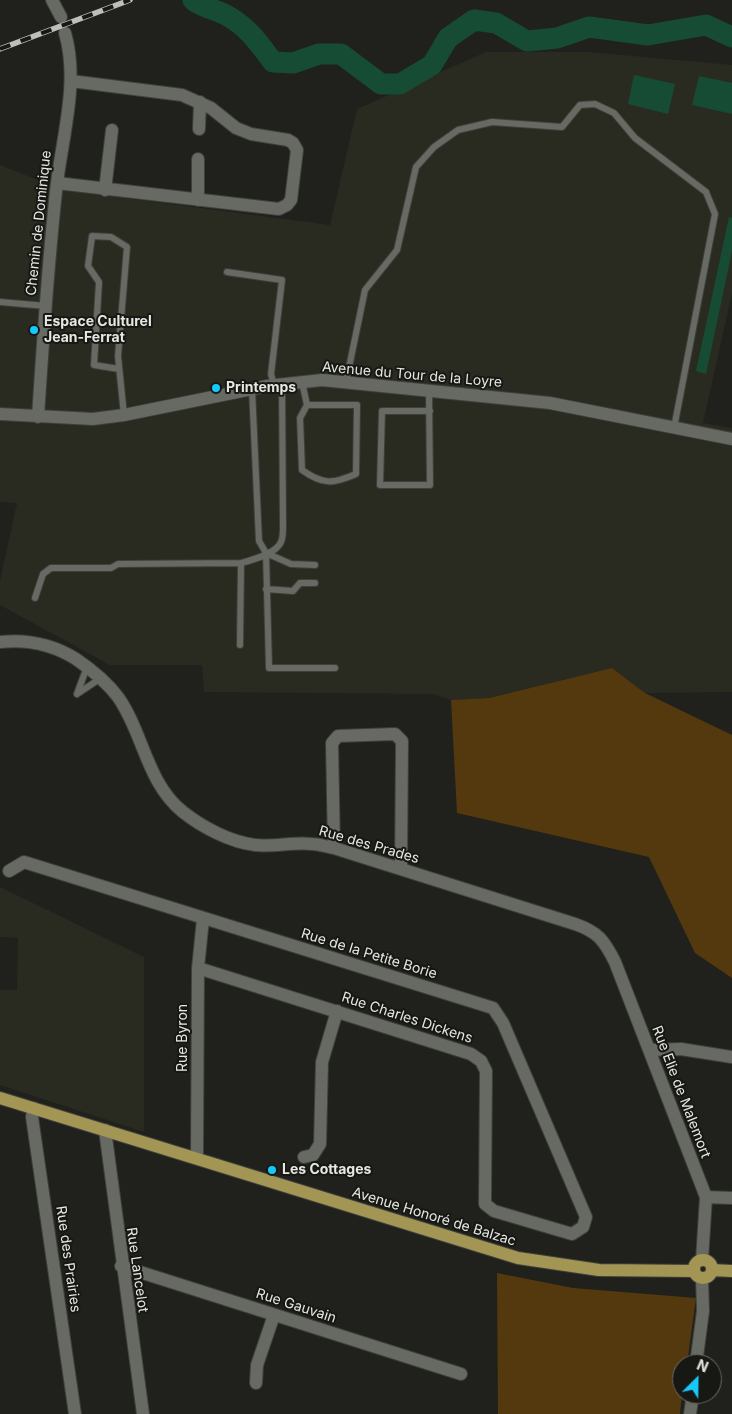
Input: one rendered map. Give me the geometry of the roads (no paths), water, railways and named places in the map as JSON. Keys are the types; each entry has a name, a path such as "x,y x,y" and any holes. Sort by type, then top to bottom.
{"main road":[{"name":"Avenue Honoré de Balzac","path":"0,1098 197,1157 396,1222 518,1258 599,1270 703,1273 732,1271"},
{"path":"702,1260 695,1264 703,1273"}],"street":[{"path":"52,0 61,18"},
{"name":"Chemin de Dominique","path":"38,417 57,183 71,81 70,48 66,33"},
{"path":"57,183 279,209 287,205 291,200 297,150 293,143 288,140 251,134 236,128 200,102 182,95 71,81"},
{"path":"199,129 200,102"},
{"path":"105,190 112,130"},
{"path":"198,159 198,200"},
{"name":"Avenue du Tour de la Loyre","path":"0,414 94,419 124,415 252,389 322,380 550,403 732,439"},
{"name":"Rue des Prades","path":"0,642 32,641 64,652 102,678 119,698 157,782 182,812 207,828 239,842 255,845 311,844 334,848 582,926 604,941"},
{"path":"334,848 332,744 338,736 395,734 402,741 401,869"},
{"name":"Rue de la Petite Borie","path":"9,871 24,862 493,1008 503,1023 586,1217 583,1227"},
{"name":"Rue Byron","path":"197,1157 198,968 203,918"},
{"name":"Rue Elie de Malemort","path":"604,941 706,1197 702,1260"},
{"name":"Rue Charles Dickens","path":"198,968 471,1054 481,1061 486,1071 485,1204 494,1212 572,1234 583,1227"},
{"path":"304,1157 314,1155 320,1144 322,1062 337,1011"},
{"path":"649,1050 682,1048 732,1057"},
{"name":"Rue des Prairies","path":"33,1108 32,1117 75,1414"},
{"name":"Rue Lancelot","path":"105,1130 121,1266 143,1414"},
{"path":"706,1197 732,1198"},
{"name":"Rue Gauvain","path":"121,1266 461,1374"},
{"path":"697,1354 703,1311 703,1273"},
{"path":"256,1383 257,1365 274,1315"}],"lane":[{"path":"346,382 365,290 397,250 416,167 434,147 458,130 492,122 562,127 580,104 595,104 614,112 636,138 706,192 715,214 674,428"},
{"path":"119,369 94,366 99,282 88,266 92,236 111,236 127,247 118,356 124,415"},
{"path":"35,598 43,574 52,568 110,568 118,564 242,563 266,554 277,548 282,542 278,385 271,374 282,280 227,272"},
{"path":"0,302 46,306"},
{"path":"302,382 307,405 300,418 302,470 317,481 339,481 356,474 357,405 307,405"},
{"path":"252,389 259,540 266,554 268,668 335,668"},
{"path":"429,391 430,411 430,485 380,484 382,411 430,411"},
{"path":"266,554 291,564 315,566"},
{"path":"240,644 242,563"},
{"path":"266,589 293,591 300,583 314,583"},
{"path":"87,667 77,694 102,678"}],"waterway":[{"path":"193,0 226,15 241,25 273,62 293,63 319,54 341,54 381,84 400,84 432,65 448,38 474,20 496,23 527,41 557,38 589,27 648,35 706,25 732,37"}],"railway":[{"path":"0,49 130,0"}],"place":[{"name":"Espace Culturel Jean-Ferrat","path":"34,330"},
{"name":"Printemps","path":"216,388"},
{"name":"Les Cottages","path":"272,1170"}]}
